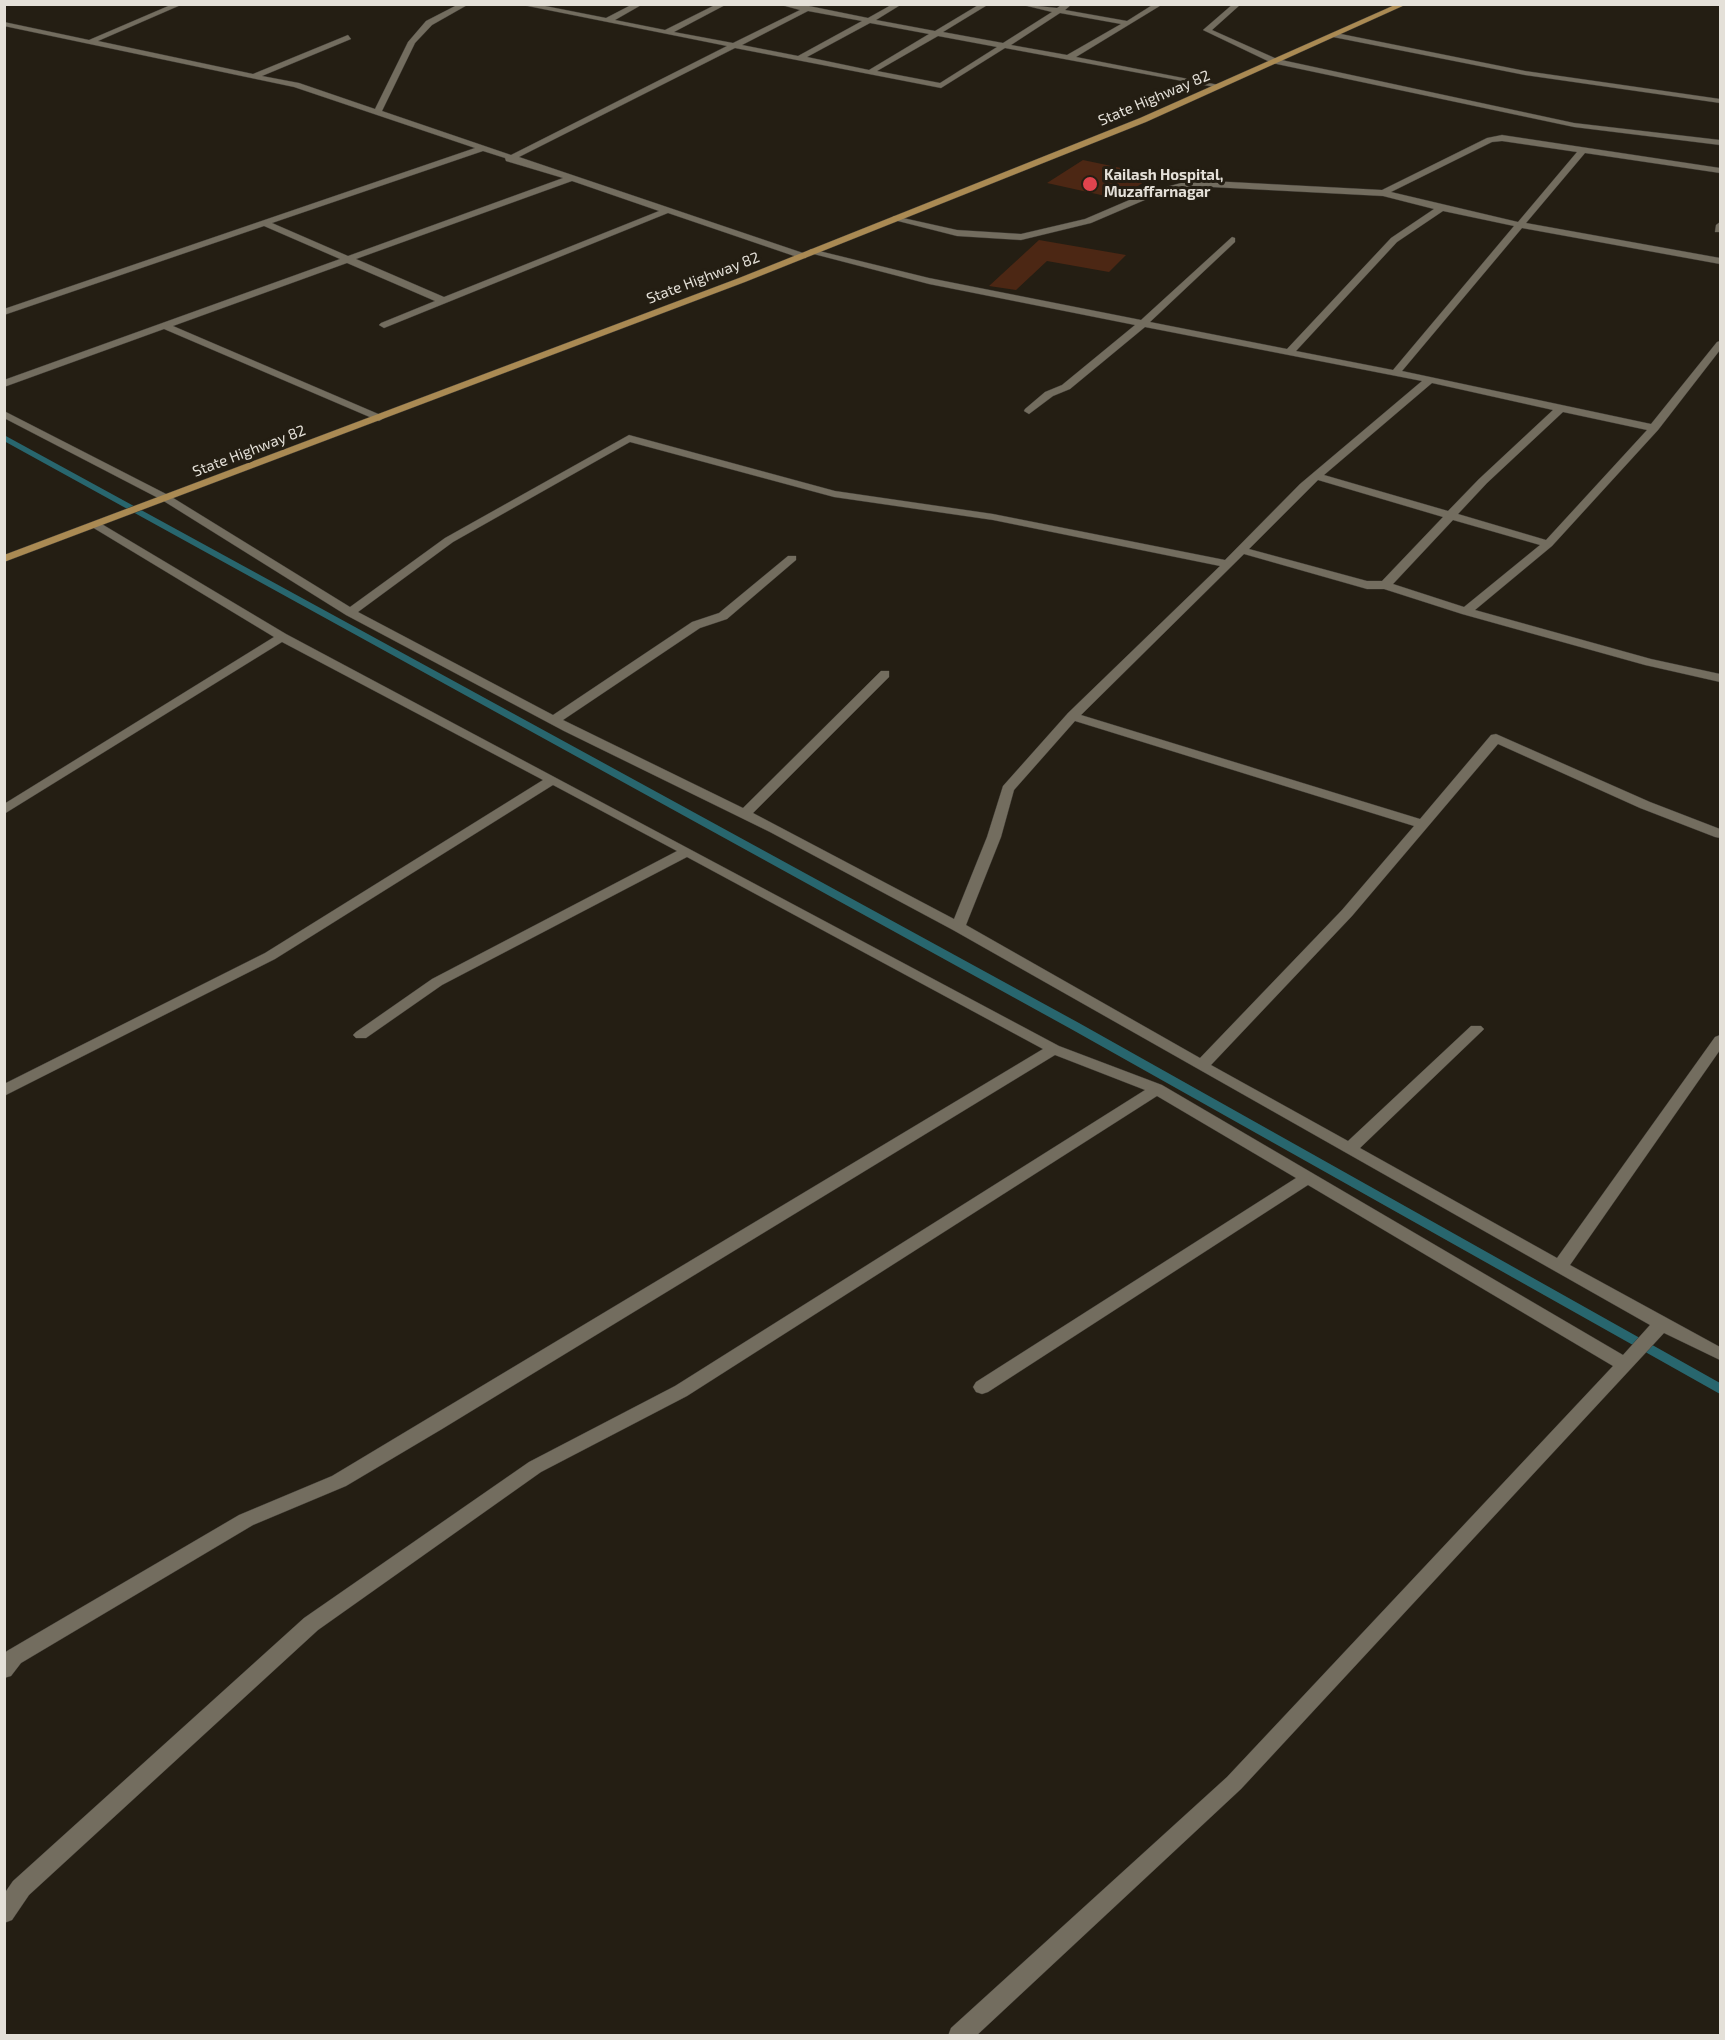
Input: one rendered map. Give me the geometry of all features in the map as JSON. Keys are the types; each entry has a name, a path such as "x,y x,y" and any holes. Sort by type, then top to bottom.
{"main road":[{"name":"State Highway 82","path":"4,559 807,254 1143,120 1404,4"}],"street":[{"path":"92,41 180,4"},
{"path":"378,111 412,42 429,23 466,4"},
{"path":"521,4 941,86 1069,4"},
{"path":"545,9 555,4"},
{"path":"607,21 640,4"},
{"path":"667,32 724,4"},
{"path":"781,4 1220,86"},
{"path":"509,159 815,4"},
{"path":"800,58 899,4"},
{"path":"870,72 986,4"},
{"path":"1023,4 1128,23"},
{"path":"1068,58 1160,4"},
{"path":"1238,4 1207,30 1275,62 1574,125 1720,143"},
{"path":"4,24 296,85 378,111 569,179 807,254 929,281 1562,407 1654,428"},
{"path":"1336,34 1525,73 1720,101"},
{"path":"254,76 348,37"},
{"path":"1383,192 1490,140 1502,138 1720,170"},
{"path":"4,312 481,149"},
{"path":"1395,373 1582,151"},
{"path":"4,384 569,179"},
{"path":"894,219 957,233 1021,237 1088,221 1151,194 1192,183 1383,192 1441,208 1521,225 1720,261"},
{"path":"1289,352 1394,240 1441,208"},
{"path":"384,324 666,211"},
{"path":"264,223 350,258 444,301"},
{"path":"1029,411 1049,394 1066,387 1144,322 1232,240"},
{"path":"164,326 379,418"},
{"path":"1466,611 1548,543 1654,428 1720,344"},
{"path":"958,927 994,837 1008,789 1072,716 1316,476 1430,380"},
{"path":"1385,585 1450,515 1562,407"},
{"path":"5,415 166,498 350,612 554,720 744,814 958,927 1559,1267 1657,1329 1720,1354"},
{"path":"350,612 449,540 629,438 834,494 993,517 1227,564"},
{"path":"1316,476 1548,543"},
{"path":"96,525 282,637 687,851 1054,1049 1157,1089 1627,1360"},
{"path":"1241,550 1367,585 1385,585 1466,611 1649,662 1720,678"},
{"path":"554,720 696,625 723,616 792,558"},
{"path":"4,810 282,637"},
{"path":"744,814 885,674"},
{"path":"1072,716 1421,824"},
{"path":"1201,1066 1347,913 1496,738 1645,805 1720,834"},
{"path":"4,1091 270,956 552,780"},
{"path":"361,1035 437,982 687,851"},
{"path":"1349,1149 1476,1029"},
{"path":"1559,1267 1720,1040"},
{"path":"4,1670 14,1657 246,1520 339,1481 436,1424 1054,1049"},
{"path":"4,1913 21,1888 311,1624 535,1467 681,1391 1157,1089"},
{"path":"982,1387 1309,1177"},
{"path":"959,2036 1234,1783 1657,1329"}],"building":[{"path":"1083,160 1154,175 1119,199 1047,183"},
{"path":"1039,240 1126,255 1109,272 1047,261 1016,290 989,286"}],"waterway":[{"path":"4,437 1075,1026 1720,1389"}],"place":[{"name":"Kailash Hospital, Muzaffarnagar","path":"1090,184"}]}
